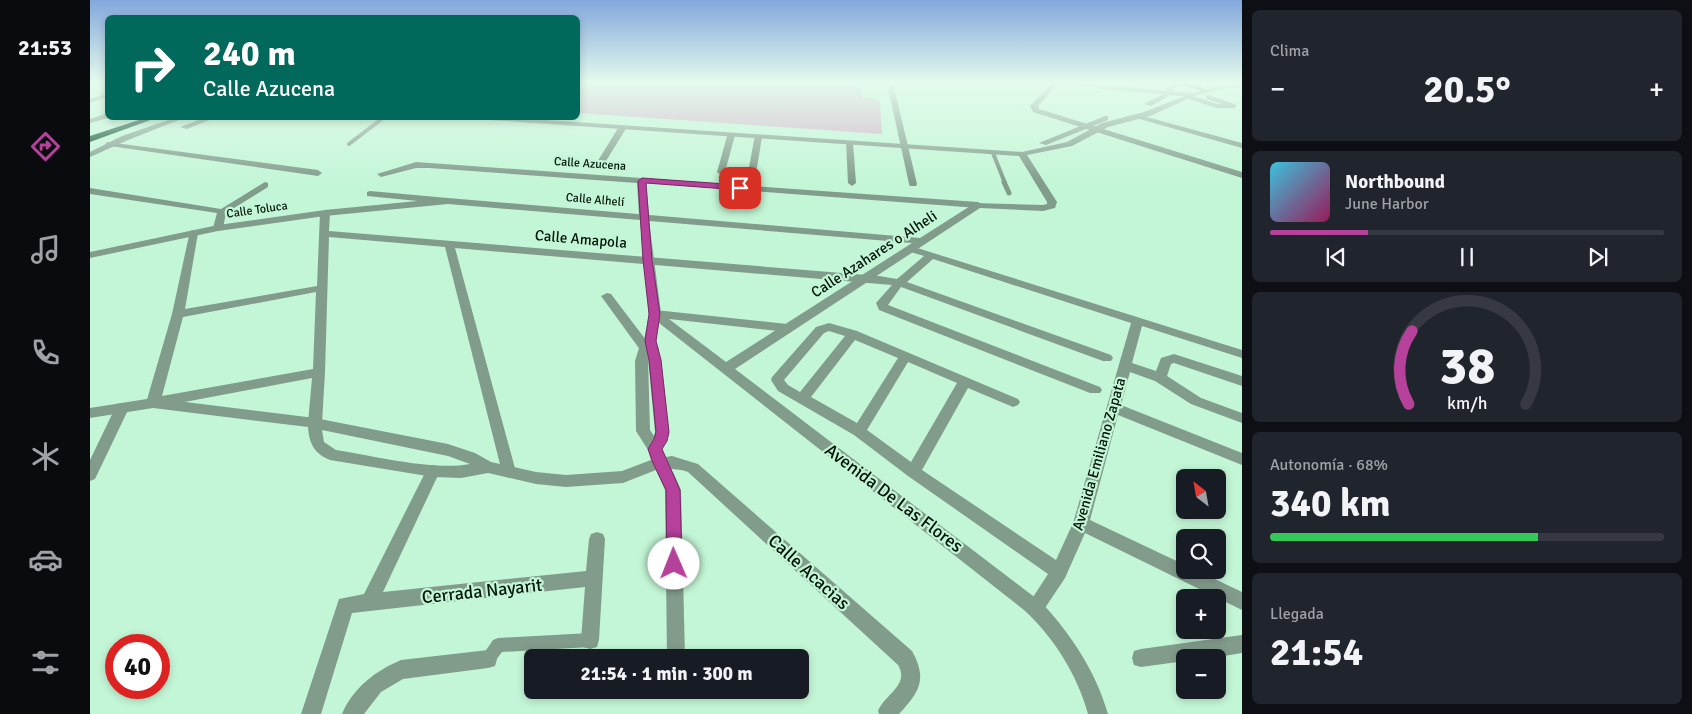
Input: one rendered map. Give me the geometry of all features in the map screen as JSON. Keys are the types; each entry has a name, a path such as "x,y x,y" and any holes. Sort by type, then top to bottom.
{"highway":[{"path":"90,134 132,120"},
{"path":"90,139 146,120"}],"street":[{"path":"90,121 104,116"},
{"path":"898,116 913,184"},
{"path":"1057,116 1242,174"},
{"path":"519,120 850,143 992,147 1029,146 1058,138 1082,125 1113,116"},
{"path":"580,117 1022,154 1069,144 1094,129 1138,116"},
{"path":"1140,116 1240,145"},
{"path":"90,155 110,144 175,120"},
{"path":"184,128 205,120"},
{"path":"598,167 622,127"},
{"path":"721,172 731,135"},
{"path":"752,174 758,137"},
{"path":"850,143 852,183"},
{"path":"110,144 318,173"},
{"path":"978,205 1044,208 1052,206 1052,202 1022,154"},
{"name":"Calle Azucena","path":"381,174 429,165 978,205"},
{"path":"642,181 648,260 655,314 649,346 641,361 643,431 669,478 673,490 676,649"},
{"path":"218,228 222,212 265,185"},
{"path":"90,190 222,212"},
{"path":"370,194 448,201"},
{"name":"Calle Alhelí","path":"325,213 448,201 923,241"},
{"name":"Calle Azahares o Alheli","path":"725,369 978,205"},
{"path":"325,213 319,372 315,423 318,445 324,452 335,456 433,471 460,472 488,467"},
{"name":"Calle Toluca","path":"90,255 218,228 325,213"},
{"path":"153,404 178,314 193,233"},
{"name":"Calle Amapola","path":"324,234 864,278 899,283 1107,358"},
{"path":"449,243 509,472"},
{"path":"911,248 1137,322 1242,354"},
{"path":"932,255 899,283 882,302 883,307 1094,390"},
{"path":"178,314 322,288"},
{"path":"153,404 315,423 448,450 470,457 488,467 509,472 566,481 623,477 657,456 662,432 649,346 607,296"},
{"path":"655,314 787,328"},
{"name":"Avenida De Las Flores","path":"655,314 1035,608 1068,651 1096,704 1098,714"},
{"name":"Avenida Emiliano Zapata","path":"1035,608 1058,572 1081,523 1137,322"},
{"path":"1013,402 835,328 824,327 778,376 777,380 778,384 802,399 859,431 913,472 1058,572"},
{"path":"802,399 853,334"},
{"path":"859,431 906,356"},
{"path":"1160,378 1165,361 1174,358 1242,381"},
{"path":"1125,365 1160,378 1196,401 1242,418"},
{"path":"90,413 153,404 319,372"},
{"path":"913,472 965,381"},
{"path":"90,474 122,408"},
{"path":"1113,408 1242,459"},
{"name":"Calle Acacias","path":"657,456 684,463 693,468 905,658 911,667 913,678 910,686 888,711"},
{"path":"369,603 433,471"},
{"path":"1081,523 1242,601"},
{"path":"352,714 374,685 401,670 488,658 498,645 590,640 597,540"},
{"name":"Cerrada Nayarit","path":"311,714 345,605 594,578"},
{"path":"1141,658 1242,644"}],"lane":[{"path":"349,144 379,120"},
{"path":"993,153 1009,193"}],"shaded area":[{"path":"626,116 881,116 882,134"}],"route":[{"path":"674,564 673,490 669,478 659,463 655,449 660,441 662,432 655,360 650,341 655,314 648,260 642,181 740,188"}]}
